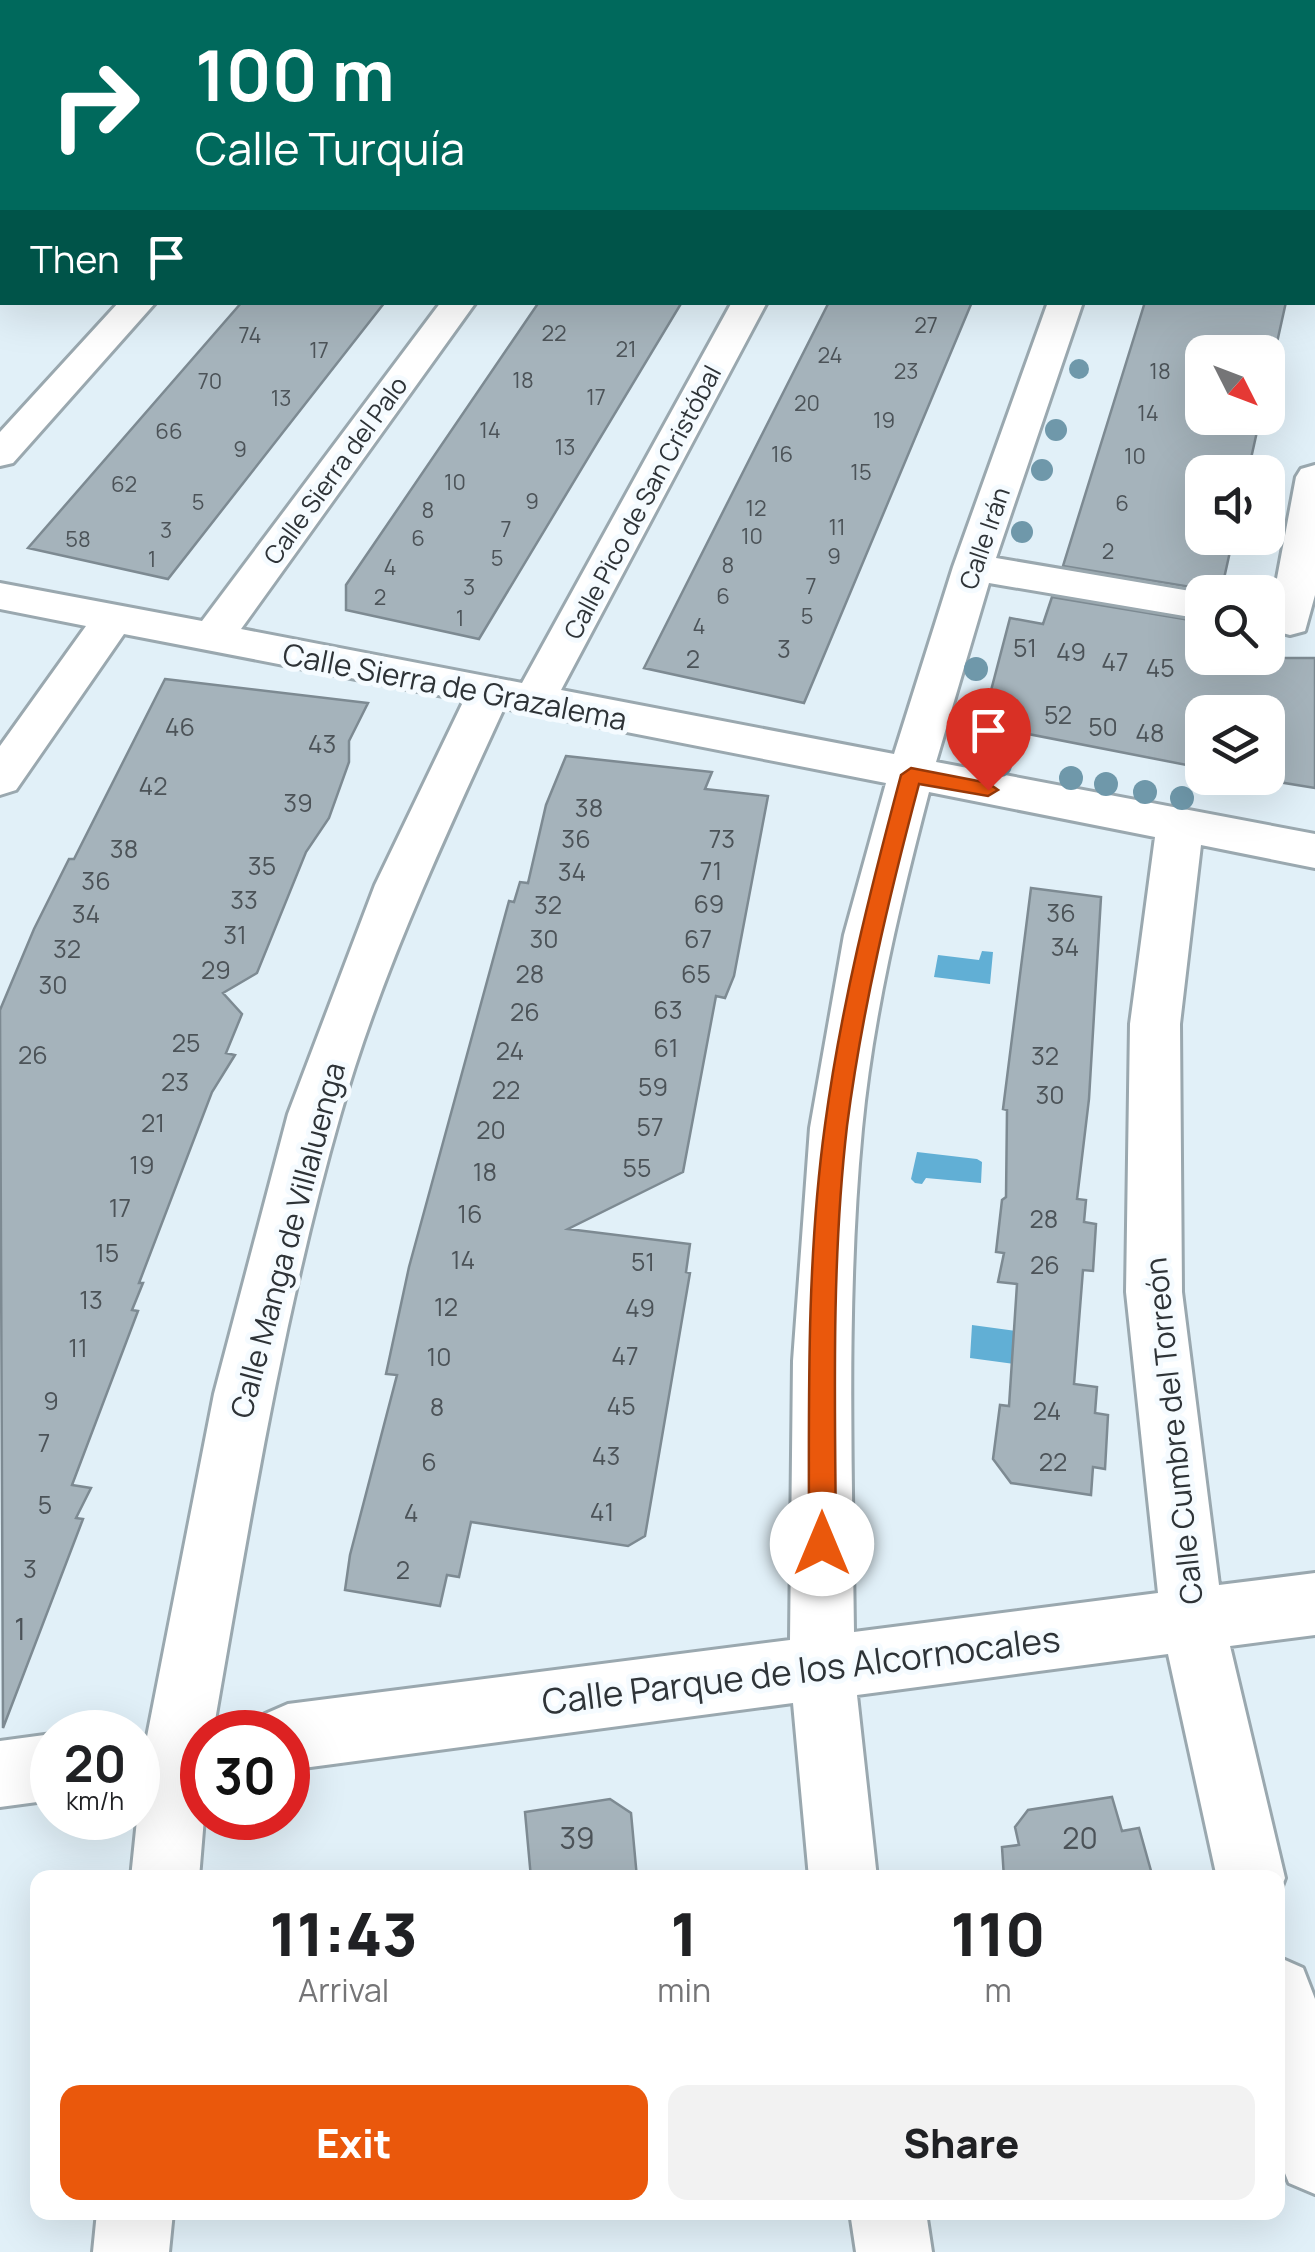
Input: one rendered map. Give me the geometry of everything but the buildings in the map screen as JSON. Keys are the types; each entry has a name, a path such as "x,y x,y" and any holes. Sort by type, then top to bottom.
{"street":[{"path":"0,454 137,305"},
{"name":"Calle Sierra del Palo","path":"212,638 457,305"},
{"name":"Calle Pico de San Cristóbal","path":"511,697 748,305"},
{"name":"Calle Irán","path":"842,1870 822,1667 822,1360 836,1128 868,935 911,775 973,567 1065,305"},
{"path":"1291,622 1315,478"},
{"path":"973,567 1185,603"},
{"name":"Calle Sierra de Grazalema","path":"0,596 1315,851"},
{"path":"0,779 113,618"},
{"name":"Calle Manga de Villaluenga","path":"166,1870 172,1752 242,1394 314,1114 398,885 511,697"},
{"name":"Calle Cumbre del Torreón","path":"1180,825 1155,1024 1154,1292 1192,1620 1249,1870"},
{"name":"Calle Parque de los Alcornocales","path":"310,1735 1315,1604"},
{"path":"0,1774 30,1771"},
{"path":"1285,2024 1315,2157"},
{"path":"131,2252 134,2220"},
{"path":"889,2220 894,2252"}],"water":[{"path":"982,951 993,952 990,984 934,977 938,955 979,960"},
{"path":"917,1152 977,1159 982,1162 981,1183 926,1178 922,1184 915,1183 911,1179"},
{"path":"972,1325 1068,1338 1067,1371 970,1358"}],"route":[{"path":"822,1544 822,1360 836,1128 868,935 911,775 988,790"}]}
